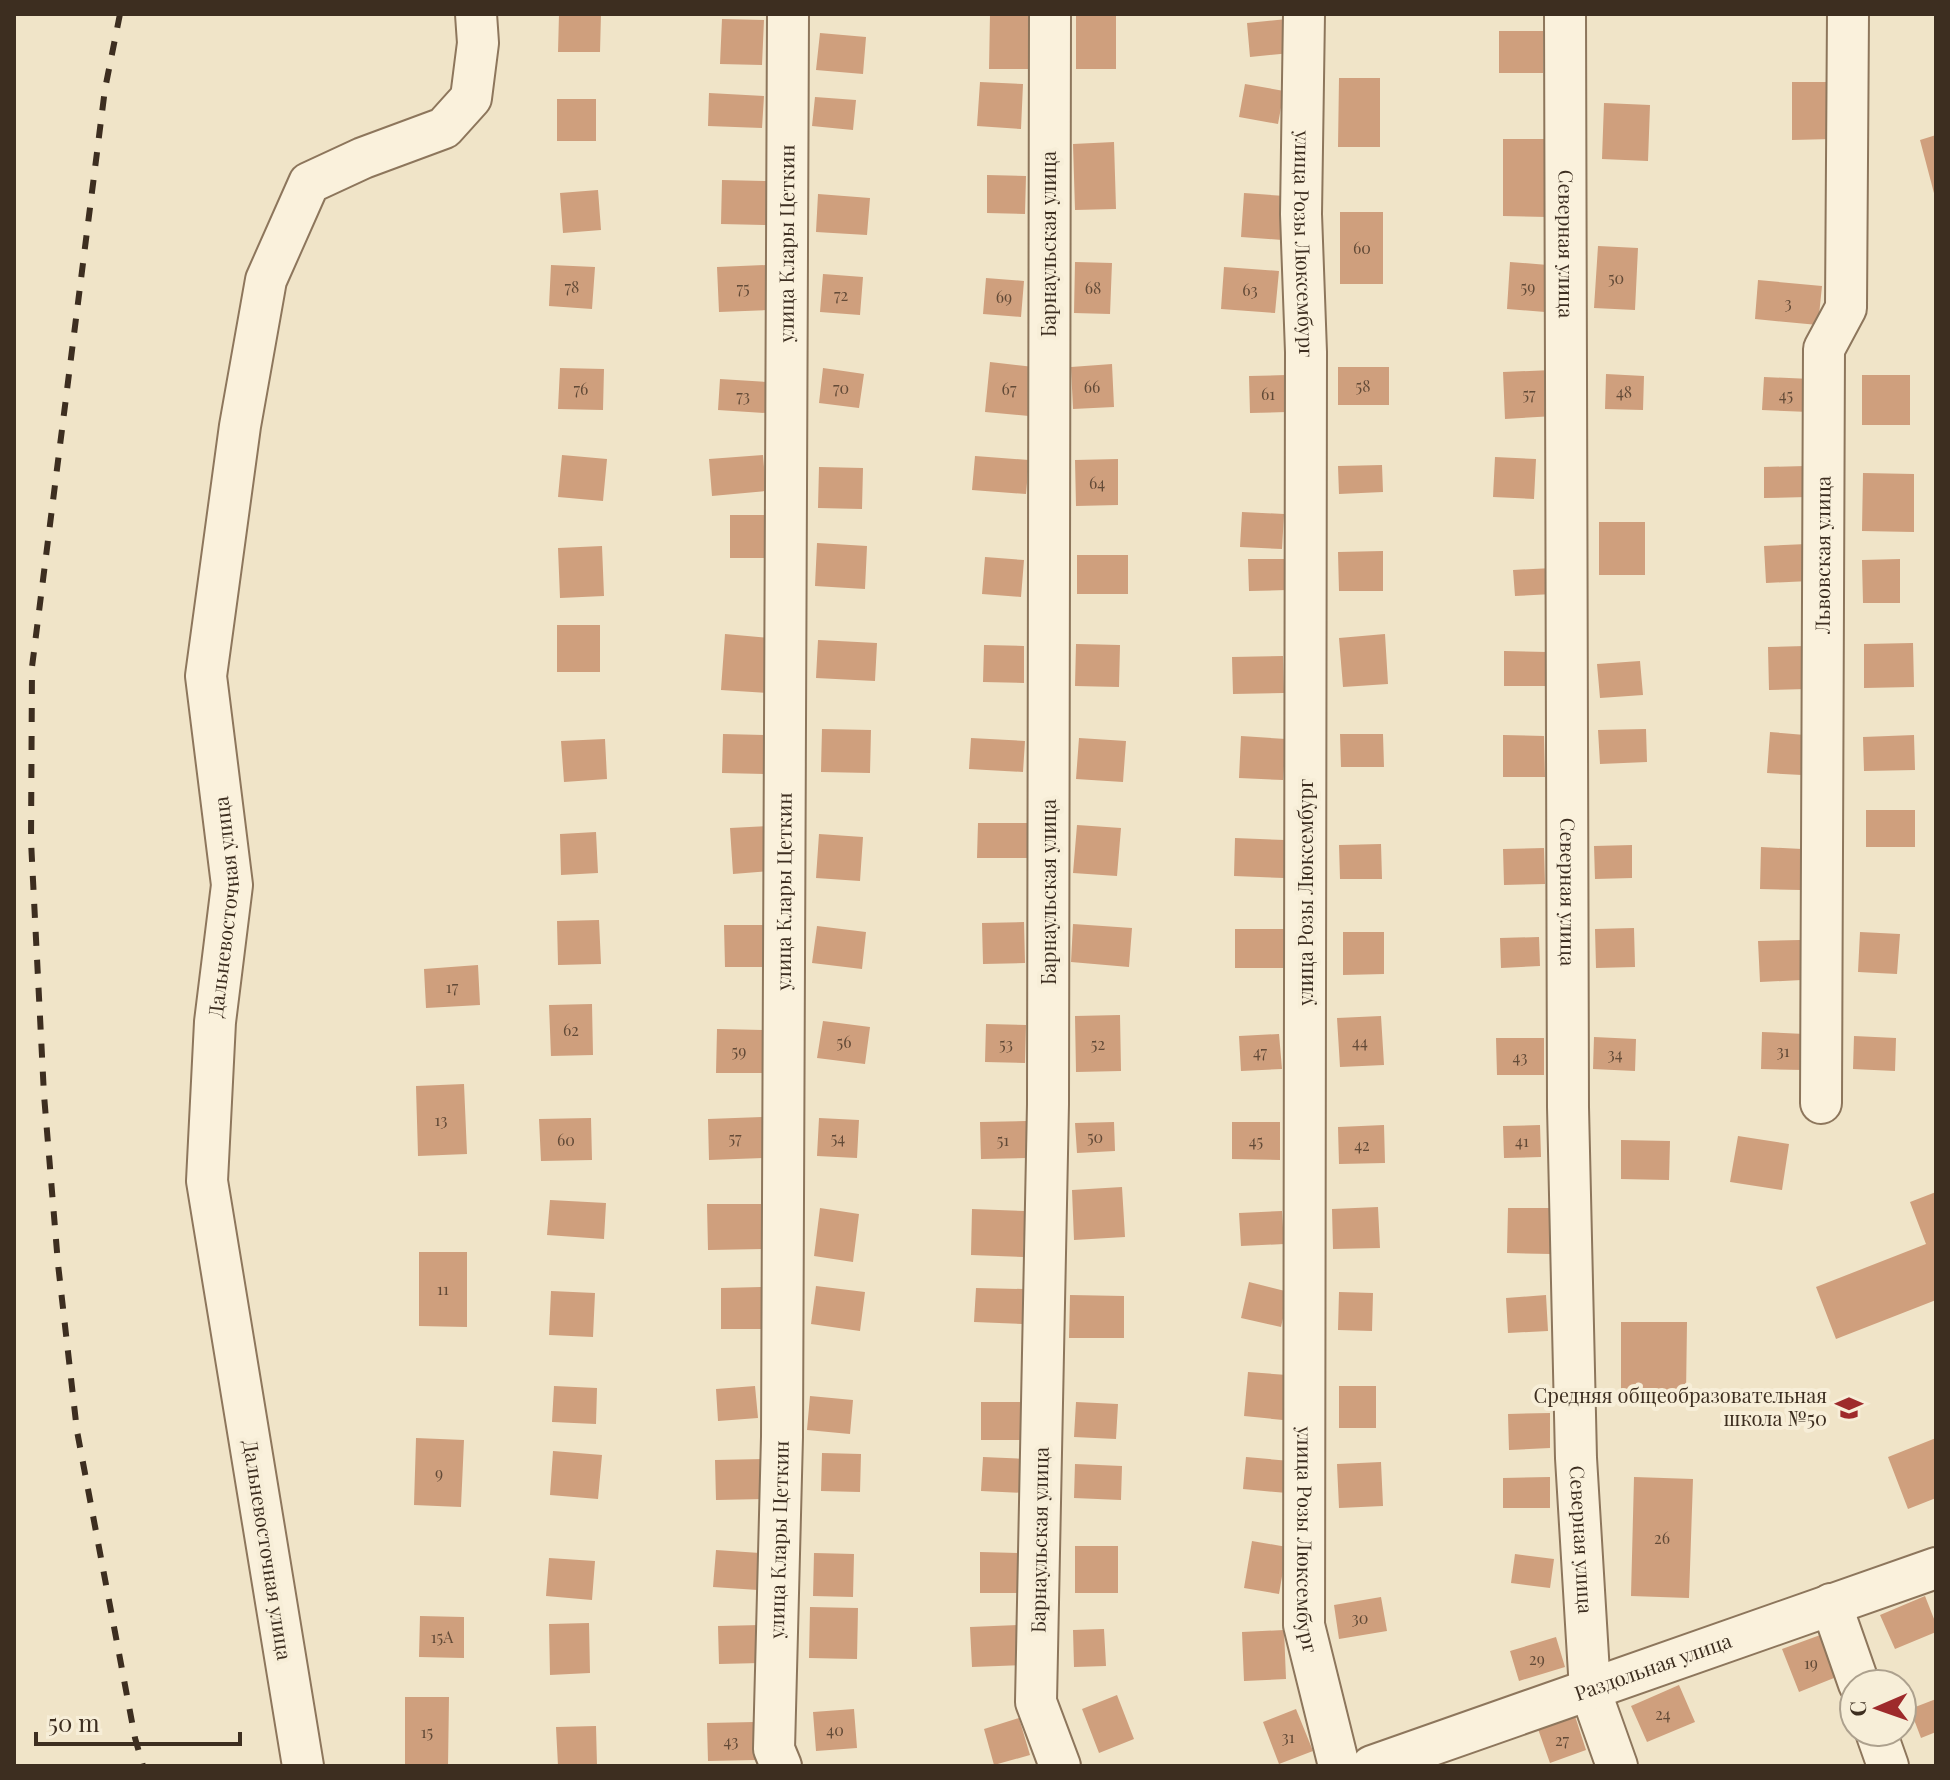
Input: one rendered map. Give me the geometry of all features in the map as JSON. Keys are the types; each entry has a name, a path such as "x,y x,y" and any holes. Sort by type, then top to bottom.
{"street":[{"name":"Дальневосточная улица","path":"303,1766 207,1181 215,1022 232,885 206,676 240,426 266,280 309,183 363,158 444,128 471,98 478,43 476,14"},
{"name":"улица Клары Цеткин","path":"781,1766 774,1749 782,1421 788,14"},
{"name":"Барнаульская улица","path":"1050,14 1048,1104 1036,1702 1060,1766"},
{"name":"улица Розы Люксембург","path":"1304,14 1301,214 1306,352 1304,1625 1339,1766"},
{"name":"Северная улица","path":"1565,14 1568,1107 1576,1458 1590,1690 1617,1766"},
{"name":"Львовская улица","path":"1821,1103 1824,349 1846,308 1848,14"},
{"name":"Раздольная улица","path":"1372,1766 1936,1568"},
{"path":"1831,1604 1853,1668"}],"building":[{"path":"559,14 601,14 600,52 558,52"},
{"path":"990,14 1028,14 1028,69 989,69"},
{"path":"1076,14 1116,14 1116,69 1076,69"},
{"path":"722,19 764,20 762,65 720,64"},
{"path":"1287,19 1291,53 1250,57 1247,23"},
{"path":"1499,31 1543,31 1543,73 1499,73"},
{"path":"820,33 866,37 863,74 816,70"},
{"path":"1339,78 1380,78 1380,147 1338,147"},
{"path":"980,82 1023,84 1021,129 977,126"},
{"path":"1792,82 1831,82 1832,139 1792,140"},
{"path":"1245,84 1284,91 1278,124 1239,117"},
{"path":"709,93 764,96 762,128 708,126"},
{"path":"815,97 856,100 853,130 812,126"},
{"path":"557,99 596,99 596,141 557,141"},
{"path":"1604,103 1650,105 1648,161 1602,159"},
{"path":"1936,135 1936,197 1935,197 1920,140"},
{"path":"1503,139 1548,139 1547,217 1503,216"},
{"path":"1114,142 1116,209 1075,210 1073,144"},
{"path":"987,175 1026,176 1025,214 987,213"},
{"path":"722,180 767,181 766,225 721,224"},
{"path":"598,190 601,230 563,233 560,193"},
{"path":"1244,193 1285,196 1282,240 1241,237"},
{"path":"818,194 870,198 867,235 816,232"},
{"path":"1340,212 1383,212 1383,284 1340,284"},
{"path":"1598,246 1638,248 1635,310 1594,308"},
{"path":"1075,262 1112,263 1110,314 1074,313"},
{"path":"1510,262 1548,265 1545,312 1507,309"},
{"path":"551,265 595,267 592,309 549,306"},
{"path":"767,265 768,310 719,312 717,267"},
{"path":"1224,267 1279,271 1275,313 1221,309"},
{"path":"823,274 863,277 860,315 820,312"},
{"path":"986,278 1024,281 1021,317 983,314"},
{"path":"1758,280 1822,286 1818,325 1755,319"},
{"path":"990,362 1034,367 1029,416 985,412"},
{"path":"1112,364 1114,407 1073,409 1071,367"},
{"path":"1338,367 1389,367 1389,405 1338,405"},
{"path":"560,368 604,369 603,410 558,409"},
{"path":"823,368 864,374 859,408 819,403"},
{"path":"1552,370 1555,416 1505,419 1503,372"},
{"path":"1606,374 1644,376 1643,410 1605,409"},
{"path":"1286,375 1287,412 1250,413 1249,376"},
{"path":"1862,375 1910,375 1910,425 1862,425"},
{"path":"1764,377 1811,379 1809,412 1762,410"},
{"path":"720,379 768,382 766,413 718,410"},
{"path":"562,455 607,459 603,501 558,497"},
{"path":"763,455 766,491 712,496 709,459"},
{"path":"975,456 1029,460 1026,494 972,490"},
{"path":"1495,457 1536,459 1534,499 1493,497"},
{"path":"1118,459 1118,505 1076,506 1075,460"},
{"path":"1382,465 1383,492 1339,494 1338,466"},
{"path":"1806,466 1807,497 1764,498 1764,467"},
{"path":"819,467 863,468 862,509 818,508"},
{"path":"1863,473 1914,474 1914,532 1862,531"},
{"path":"1242,512 1284,514 1282,549 1240,547"},
{"path":"730,515 777,515 777,558 730,558"},
{"path":"1599,522 1645,522 1645,575 1599,575"},
{"path":"817,543 867,546 865,589 815,586"},
{"path":"1807,544 1810,581 1766,583 1764,546"},
{"path":"602,546 604,596 560,598 558,548"},
{"path":"1383,551 1383,591 1339,591 1338,552"},
{"path":"1077,555 1128,555 1128,594 1077,594"},
{"path":"985,557 1024,560 1021,597 982,594"},
{"path":"1248,559 1286,559 1287,590 1249,591"},
{"path":"1900,559 1900,603 1863,603 1862,560"},
{"path":"1552,568 1553,594 1515,596 1513,570"},
{"path":"557,625 600,625 600,672 557,672"},
{"path":"725,634 770,638 766,693 721,690"},
{"path":"1385,634 1388,684 1343,687 1339,638"},
{"path":"818,640 877,643 875,681 816,678"},
{"path":"1913,643 1914,687 1864,688 1864,644"},
{"path":"1076,644 1120,645 1119,687 1075,686"},
{"path":"984,645 1024,646 1024,683 983,682"},
{"path":"1805,646 1807,689 1769,690 1768,647"},
{"path":"1504,651 1547,652 1546,686 1504,686"},
{"path":"1283,656 1284,693 1233,694 1232,657"},
{"path":"1640,661 1643,695 1600,698 1597,664"},
{"path":"822,729 871,730 870,773 821,772"},
{"path":"1646,729 1647,762 1600,764 1598,730"},
{"path":"1770,732 1805,735 1802,775 1767,773"},
{"path":"723,734 766,735 765,774 722,773"},
{"path":"1340,734 1383,734 1384,767 1341,767"},
{"path":"1503,735 1544,736 1545,777 1503,777"},
{"path":"1914,735 1915,770 1864,771 1863,737"},
{"path":"1241,736 1286,739 1283,780 1239,778"},
{"path":"971,738 1025,741 1023,772 969,769"},
{"path":"1079,738 1126,741 1123,782 1076,779"},
{"path":"605,739 607,779 564,782 561,741"},
{"path":"1866,810 1915,810 1915,847 1866,847"},
{"path":"978,823 1028,823 1028,858 977,858"},
{"path":"1077,825 1121,828 1117,876 1073,873"},
{"path":"768,826 771,871 733,874 730,828"},
{"path":"596,832 598,873 561,875 560,834"},
{"path":"819,834 863,837 860,881 816,878"},
{"path":"1235,838 1285,840 1284,878 1234,876"},
{"path":"1381,844 1382,879 1340,879 1339,845"},
{"path":"1632,845 1632,878 1595,879 1594,846"},
{"path":"1761,847 1802,849 1801,890 1760,889"},
{"path":"1544,848 1545,884 1504,885 1503,849"},
{"path":"599,920 601,964 558,965 557,921"},
{"path":"1024,922 1025,963 983,964 982,923"},
{"path":"1073,924 1132,928 1129,967 1071,962"},
{"path":"724,925 764,925 764,967 725,967"},
{"path":"817,926 866,932 862,969 812,963"},
{"path":"1634,928 1635,967 1596,968 1595,929"},
{"path":"1235,929 1287,929 1287,968 1235,968"},
{"path":"1343,932 1384,932 1384,974 1343,975"},
{"path":"1860,932 1900,934 1897,974 1858,972"},
{"path":"1539,937 1540,966 1501,968 1500,938"},
{"path":"1800,940 1802,980 1760,982 1758,941"},
{"path":"478,965 480,1005 426,1008 424,969"},
{"path":"592,1004 593,1055 551,1056 549,1005"},
{"path":"1120,1015 1121,1071 1076,1072 1075,1016"},
{"path":"1381,1016 1384,1065 1340,1067 1337,1018"},
{"path":"823,1021 870,1027 865,1064 817,1058"},
{"path":"986,1024 1026,1025 1025,1063 985,1062"},
{"path":"717,1029 763,1030 762,1073 716,1073"},
{"path":"1762,1032 1805,1034 1804,1070 1761,1069"},
{"path":"1279,1034 1282,1069 1241,1071 1239,1036"},
{"path":"1854,1036 1896,1038 1895,1071 1853,1069"},
{"path":"1594,1037 1636,1039 1635,1071 1593,1069"},
{"path":"1496,1038 1544,1038 1544,1075 1497,1075"},
{"path":"464,1084 467,1154 418,1156 416,1086"},
{"path":"762,1117 763,1158 709,1160 708,1119"},
{"path":"591,1118 592,1160 541,1161 539,1119"},
{"path":"819,1118 859,1120 857,1158 817,1156"},
{"path":"1026,1121 1026,1158 981,1159 980,1122"},
{"path":"1114,1122 1115,1151 1077,1153 1075,1123"},
{"path":"1232,1122 1280,1122 1280,1160 1232,1159"},
{"path":"1384,1125 1385,1163 1339,1164 1338,1127"},
{"path":"1540,1125 1541,1157 1504,1158 1503,1126"},
{"path":"1738,1136 1789,1144 1782,1190 1730,1182"},
{"path":"1621,1140 1670,1141 1669,1180 1621,1179"},
{"path":"1122,1187 1125,1237 1074,1240 1072,1190"},
{"path":"1936,1192 1936,1300 1836,1339 1816,1287 1926,1244 1910,1202"},
{"path":"550,1200 606,1203 604,1239 547,1235"},
{"path":"707,1204 764,1204 765,1249 708,1250"},
{"path":"1378,1207 1380,1248 1333,1249 1332,1209"},
{"path":"820,1208 859,1214 853,1262 814,1256"},
{"path":"1508,1208 1551,1208 1551,1254 1507,1253"},
{"path":"972,1209 1025,1211 1023,1257 971,1255"},
{"path":"1282,1211 1284,1244 1241,1246 1239,1213"},
{"path":"419,1252 467,1252 467,1327 419,1326"},
{"path":"1249,1282 1289,1292 1281,1327 1241,1318"},
{"path":"816,1286 865,1292 860,1331 811,1324"},
{"path":"761,1287 761,1329 721,1329 721,1288"},
{"path":"976,1288 1023,1289 1022,1324 974,1322"},
{"path":"551,1291 595,1293 593,1337 549,1335"},
{"path":"1339,1292 1373,1293 1372,1331 1338,1330"},
{"path":"1070,1295 1124,1296 1124,1338 1069,1338"},
{"path":"1546,1295 1548,1331 1508,1333 1506,1298"},
{"path":"1621,1322 1687,1322 1686,1395 1621,1394"},
{"path":"1248,1372 1287,1375 1283,1420 1244,1416"},
{"path":"554,1386 597,1388 596,1424 552,1422"},
{"path":"755,1386 758,1418 718,1421 716,1389"},
{"path":"1339,1386 1376,1386 1376,1428 1339,1428"},
{"path":"810,1396 853,1400 850,1434 807,1430"},
{"path":"981,1402 1027,1402 1027,1440 981,1440"},
{"path":"1076,1402 1118,1404 1116,1439 1074,1437"},
{"path":"1550,1413 1550,1448 1509,1450 1508,1414"},
{"path":"416,1438 464,1440 461,1507 414,1505"},
{"path":"1936,1438 1936,1498 1908,1509 1888,1457"},
{"path":"553,1451 602,1455 598,1499 550,1495"},
{"path":"822,1453 861,1454 860,1492 821,1491"},
{"path":"983,1457 1027,1459 1025,1493 981,1491"},
{"path":"1246,1457 1290,1461 1287,1493 1243,1489"},
{"path":"764,1459 765,1499 716,1500 715,1460"},
{"path":"1381,1462 1383,1506 1339,1508 1337,1464"},
{"path":"1075,1464 1122,1466 1121,1500 1074,1498"},
{"path":"1550,1477 1550,1508 1503,1508 1503,1478"},
{"path":"1634,1477 1693,1479 1689,1598 1631,1596"},
{"path":"1252,1541 1287,1547 1279,1594 1244,1588"},
{"path":"1075,1546 1118,1546 1118,1593 1075,1593"},
{"path":"716,1550 760,1553 758,1590 713,1587"},
{"path":"980,1552 1022,1553 1022,1593 980,1593"},
{"path":"814,1553 854,1554 853,1597 813,1596"},
{"path":"1515,1554 1554,1559 1550,1588 1511,1583"},
{"path":"549,1558 595,1561 592,1600 546,1596"},
{"path":"1925,1596 1936,1632 1895,1649 1880,1615"},
{"path":"1381,1597 1387,1631 1339,1639 1334,1605"},
{"path":"810,1607 858,1608 857,1659 809,1658"},
{"path":"420,1616 464,1617 464,1658 419,1657"},
{"path":"589,1623 590,1673 550,1675 549,1624"},
{"path":"760,1625 761,1663 719,1664 718,1626"},
{"path":"1020,1625 1022,1665 972,1667 970,1627"},
{"path":"1104,1629 1106,1666 1074,1667 1073,1630"},
{"path":"1284,1630 1286,1679 1244,1681 1242,1632"},
{"path":"1823,1634 1838,1676 1799,1692 1782,1649"},
{"path":"1556,1637 1565,1667 1519,1681 1510,1651"},
{"path":"1679,1685 1695,1722 1647,1742 1631,1706"},
{"path":"1117,1695 1134,1739 1099,1753 1082,1709"},
{"path":"405,1697 449,1697 448,1766 405,1766"},
{"path":"1936,1699 1936,1732 1921,1738 1918,1730 1918,1706"},
{"path":"854,1709 857,1748 816,1751 813,1712"},
{"path":"1296,1709 1313,1751 1279,1764 1263,1722"},
{"path":"1575,1716 1586,1750 1550,1763 1538,1729"},
{"path":"1019,1718 1030,1755 994,1765 984,1729"},
{"path":"755,1722 756,1760 708,1761 707,1723"},
{"path":"596,1726 597,1766 558,1766 556,1727"}],"railway":[{"path":"120,14 105,89 32,667 31,841 44,1095 58,1264 77,1431 135,1738 143,1766"}],"place":[{"name":"Средняя общеобразовательная школа №50","path":"1849,1408"}]}
